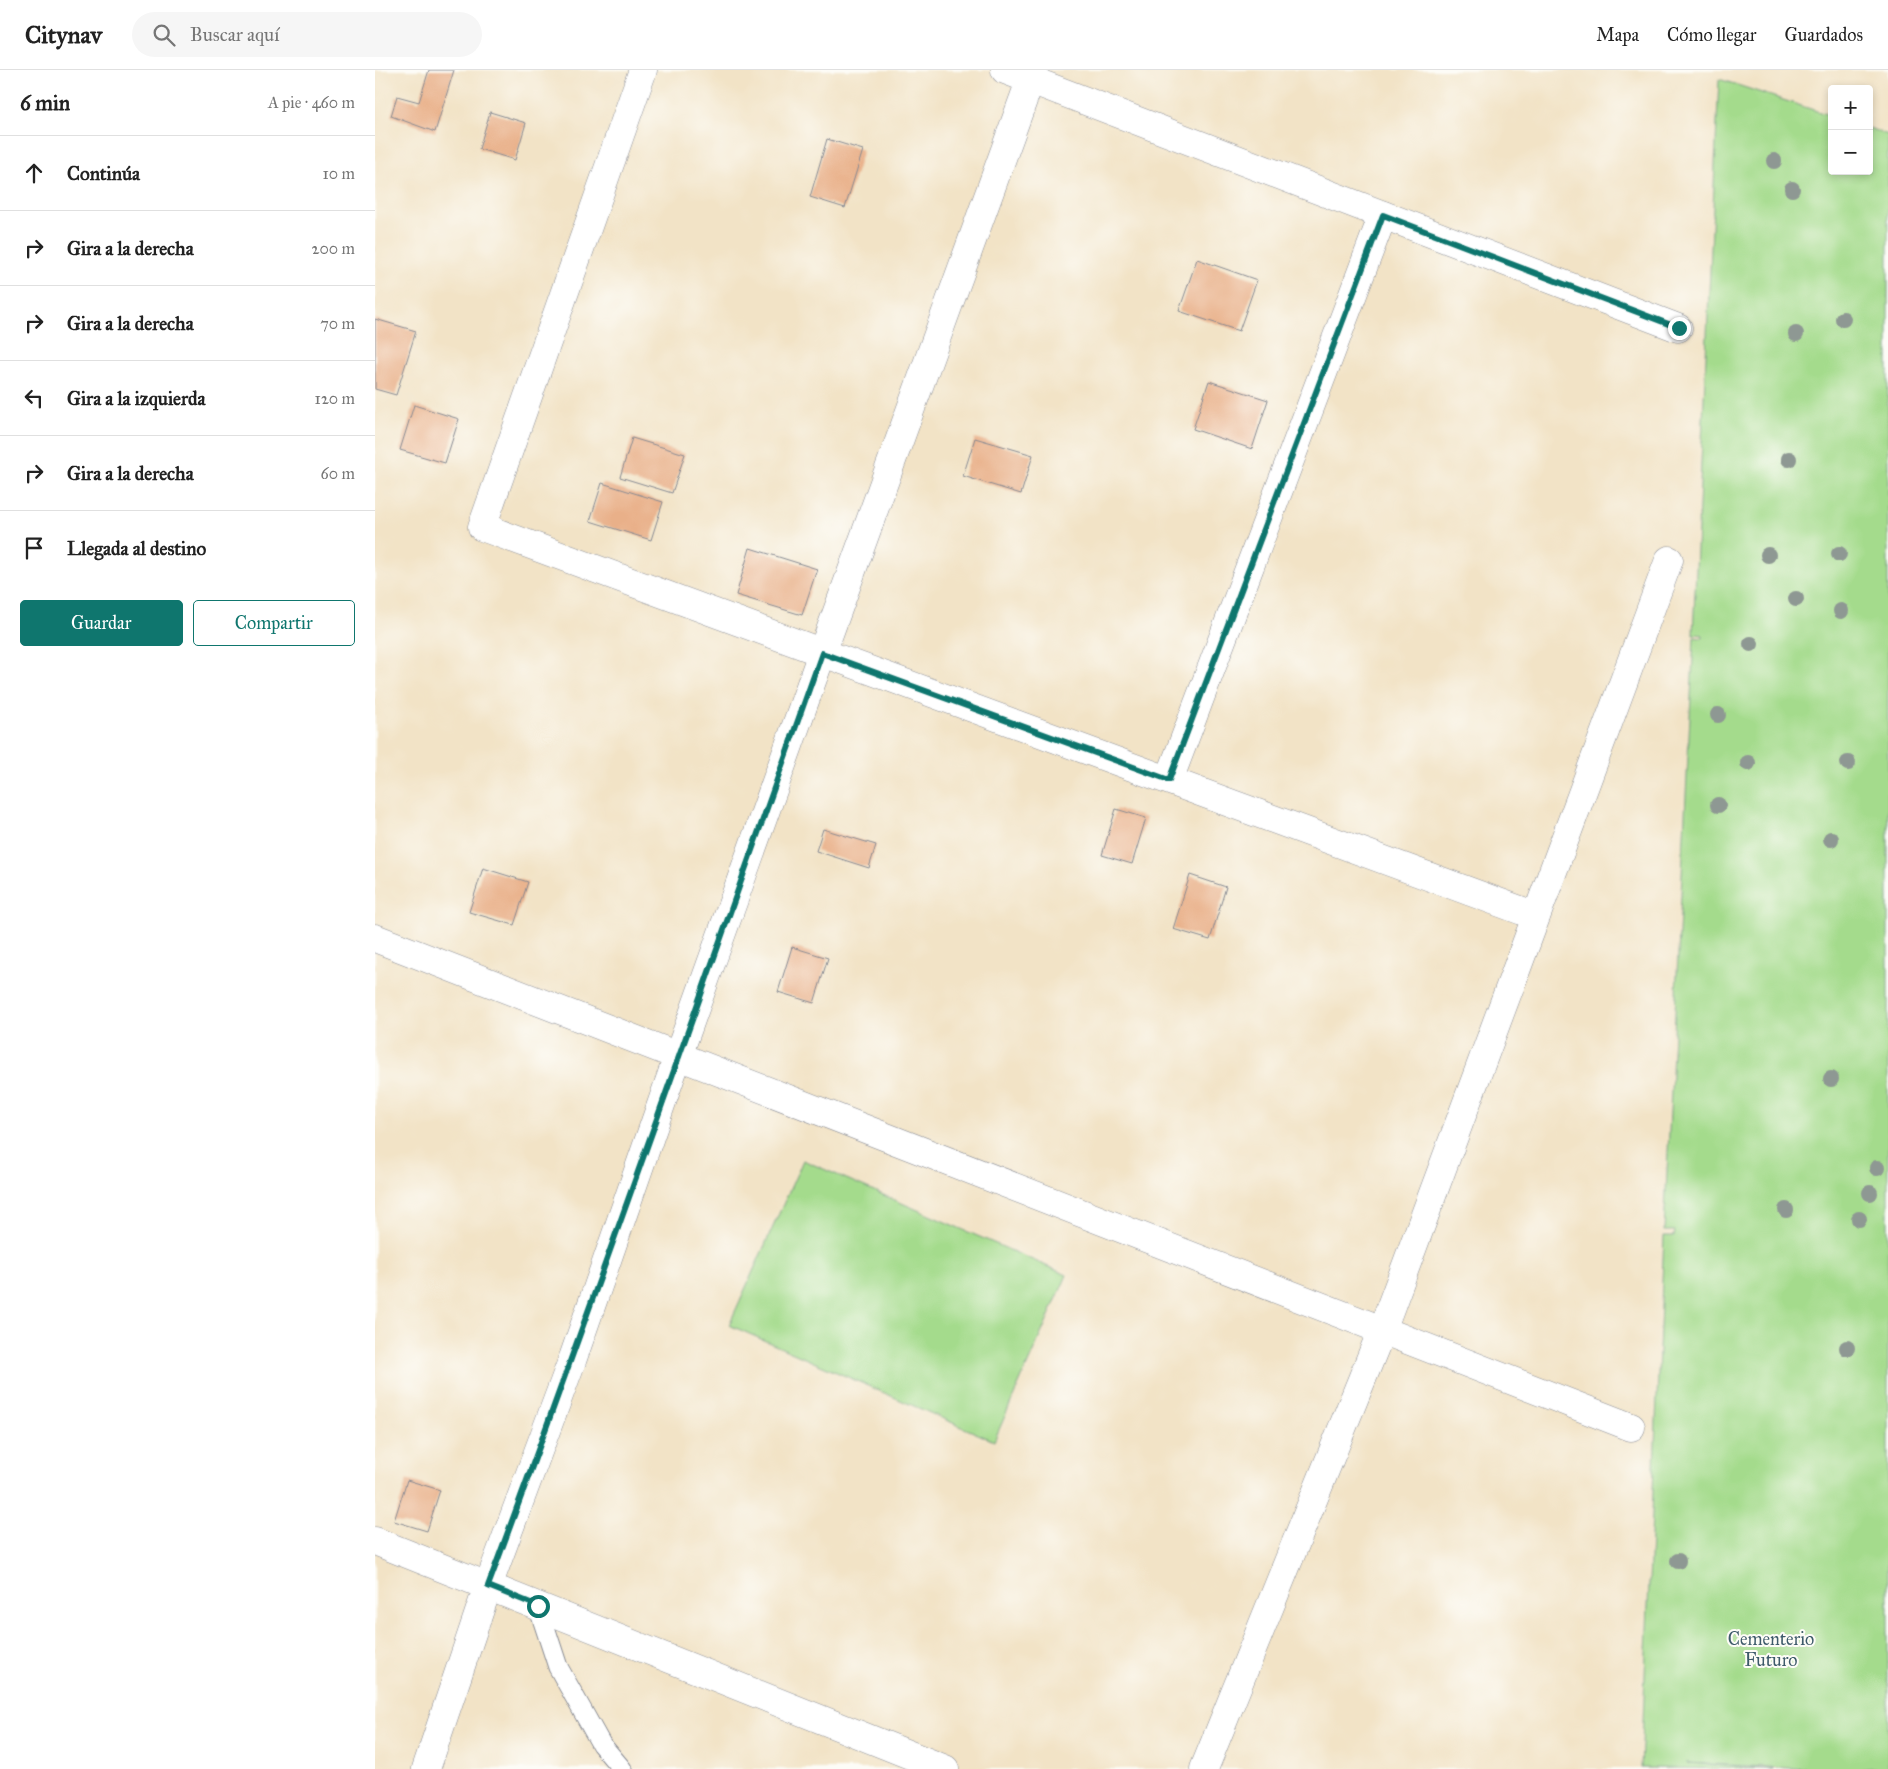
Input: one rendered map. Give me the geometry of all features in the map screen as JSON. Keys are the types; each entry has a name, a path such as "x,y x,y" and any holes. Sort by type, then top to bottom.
{"street":[{"path":"643,70 482,528 1537,916"},
{"path":"1005,70 1032,75 1383,215 1679,328"},
{"path":"426,1769 488,1586 573,1358 678,1056 822,653 1032,75"},
{"path":"1169,780 1383,215"},
{"path":"1204,1769 1382,1330 1669,560"},
{"path":"375,938 1631,1427"},
{"path":"375,1541 945,1769"}],"lane":[{"path":"538,1606 558,1667 601,1744 622,1769"}],"green space":[{"name":"Cementerio Futuro","path":"1719,79 1828,115 1828,175 1873,175 1873,129 1888,135 1888,1769 1807,1769 1687,1763 1773,1769 1641,1768 1664,1236 1674,1236 1675,1231 1664,1231 1694,637 1703,638 1703,635 1693,634"},
{"path":"803,1160 1067,1275 994,1441 729,1325"}],"building":[{"path":"429,70 454,70 435,132 391,116 397,96 419,102"},
{"path":"490,112 526,123 515,160 479,149"},
{"path":"827,139 863,150 845,208 810,197"},
{"path":"1197,259 1257,280 1239,331 1179,311"},
{"path":"375,319 416,331 396,395 375,389"},
{"path":"1209,381 1268,400 1252,449 1193,429"},
{"path":"414,405 459,419 445,463 400,450"},
{"path":"632,438 685,454 672,493 620,477"},
{"path":"975,438 1033,455 1021,494 963,476"},
{"path":"602,483 663,502 651,540 590,521"},
{"path":"750,548 817,569 802,615 736,595"},
{"path":"1116,809 1146,818 1132,864 1102,855"},
{"path":"823,829 876,845 869,868 816,851"},
{"path":"483,868 528,882 514,925 469,912"},
{"path":"1190,875 1226,887 1210,940 1173,929"},
{"path":"792,947 828,958 814,1003 778,992"},
{"path":"407,1480 440,1490 427,1531 394,1521"}],"route":[{"path":"538,1606 488,1586 573,1358 678,1056 822,653 1169,780 1383,215 1679,328"}]}
